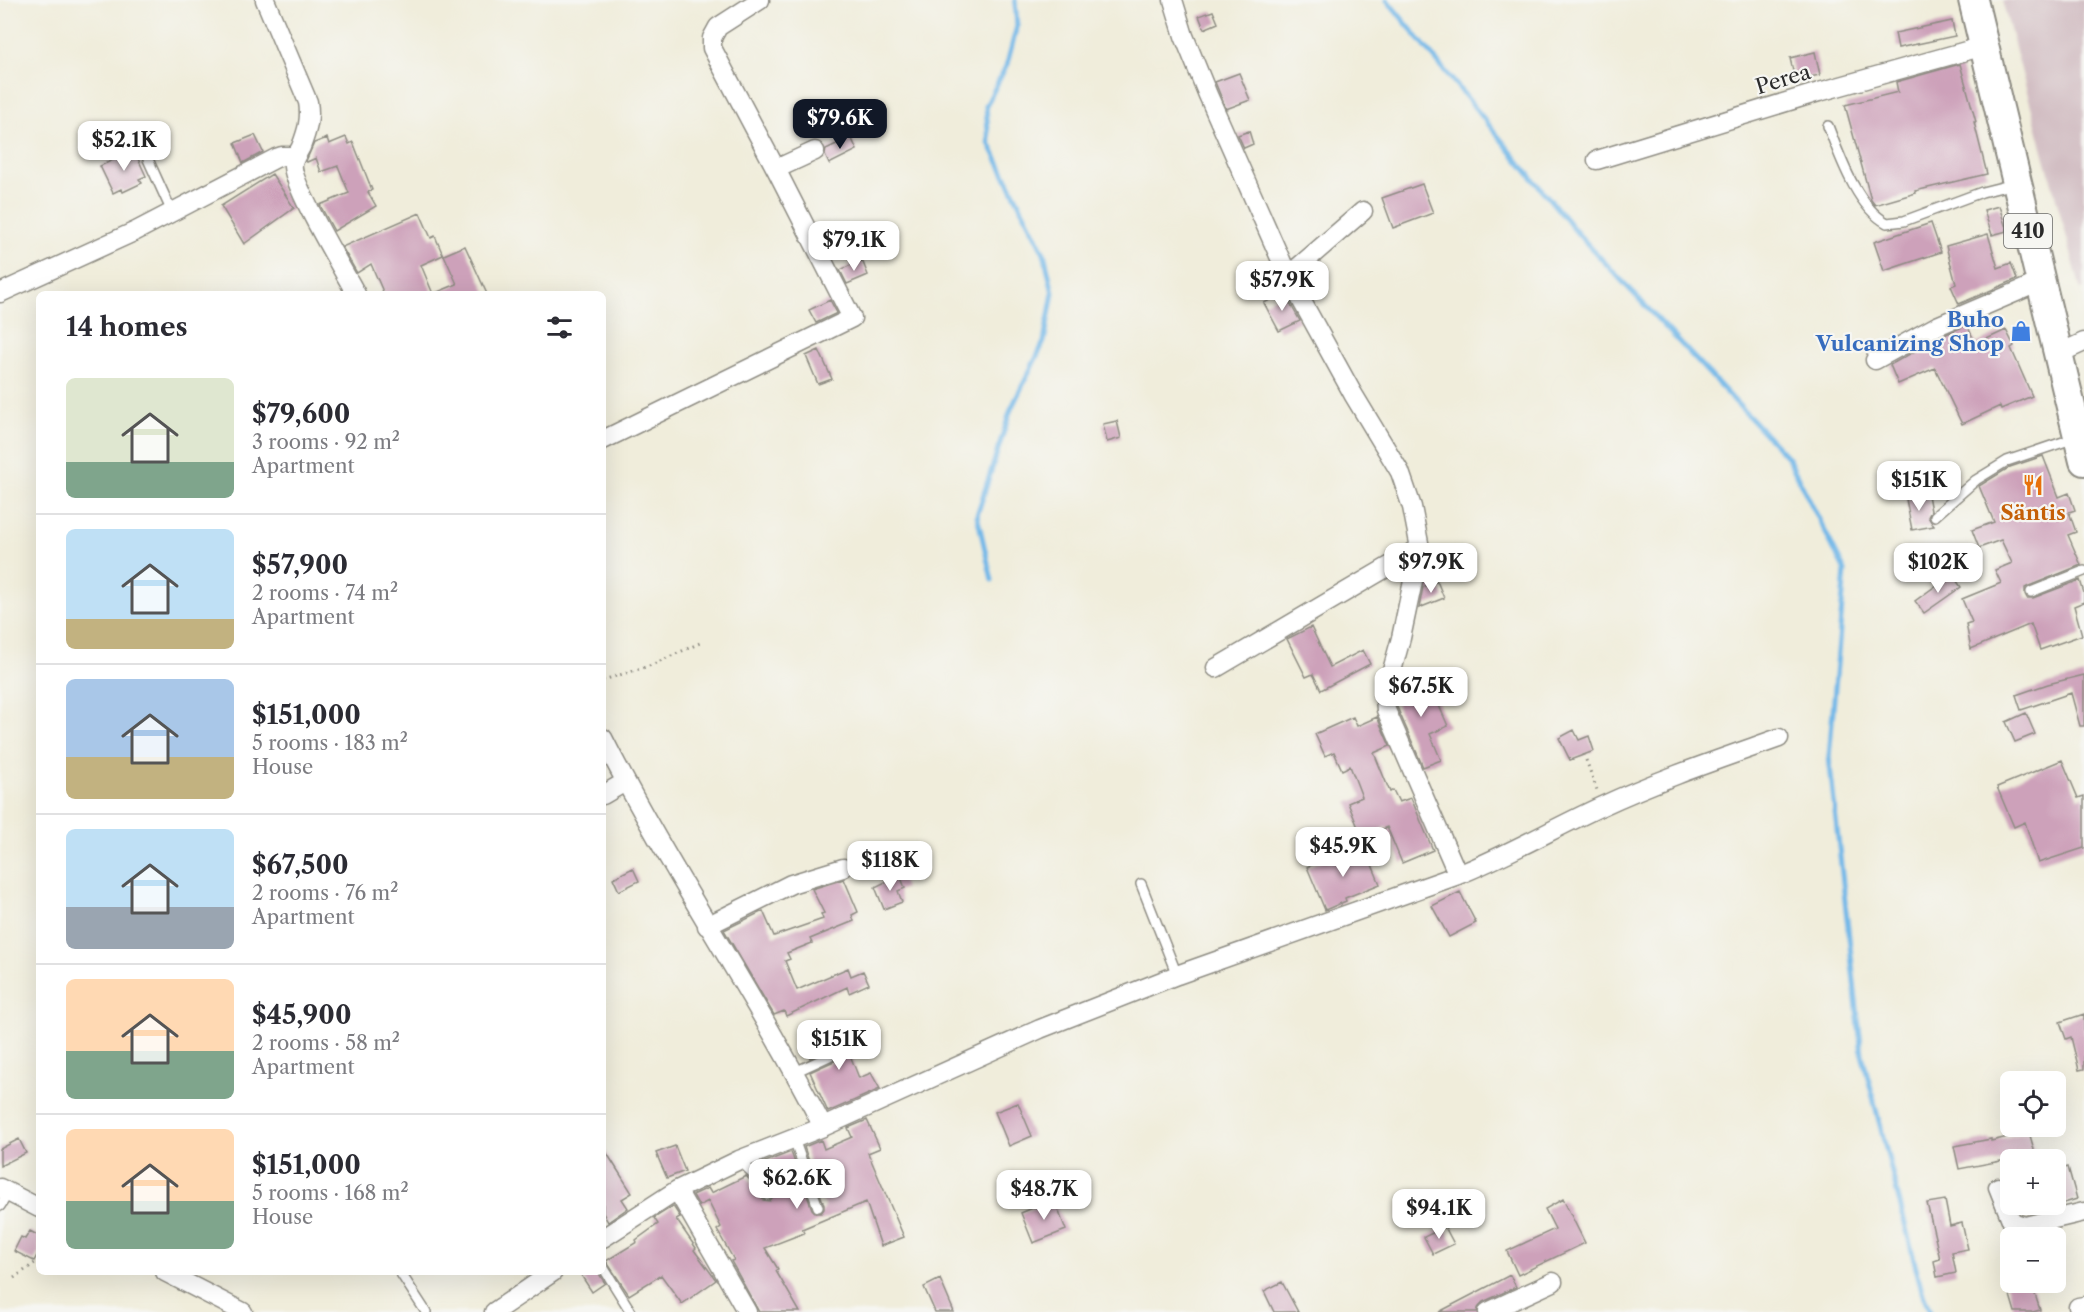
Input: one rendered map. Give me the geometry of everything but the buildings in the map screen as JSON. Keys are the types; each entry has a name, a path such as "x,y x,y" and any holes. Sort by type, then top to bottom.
{"main road":[{"name":"410","path":"1973,0 2082,449"}],"street":[{"path":"265,0 308,102 310,116 293,166 295,176 317,223 354,291"},
{"path":"606,439 852,318 712,48 712,38 718,27 760,0"},
{"path":"1173,0 1184,36 1208,95 1288,276 1353,394 1400,472 1412,507 1420,548 1401,638 1385,696 1386,710 1458,875"},
{"name":"Perea","path":"1597,160 1819,92 1984,46"},
{"path":"776,169 815,151"},
{"path":"0,292 136,231 276,158 296,156"},
{"path":"1288,276 1363,211"},
{"path":"1875,360 1937,326 2040,282"},
{"path":"2058,354 2084,342"},
{"path":"1216,668 1420,548"},
{"path":"606,1236 677,1190 739,1160 823,1127 1040,1029 1177,975 1492,862 1603,805 1682,773 1779,738"},
{"path":"606,744 625,782 707,926 795,1072 823,1127"},
{"path":"606,793 625,782"},
{"path":"707,926 791,884 843,868"},
{"path":"1998,1187 2012,1222 2018,1225 2025,1226 2084,1212"},
{"path":"677,1190 747,1312"},
{"path":"3,1195 36,1207"},
{"path":"171,1275 243,1312"},
{"path":"494,1312 549,1275"},
{"path":"1488,1312 1553,1282"}],"lane":[{"path":"1828,126 1842,163 1869,210 1887,223 1904,221 1982,192 2016,183"},
{"path":"137,135 172,212"},
{"path":"1935,516 1976,480 2007,461 2082,449"},
{"path":"2031,592 2084,572"},
{"path":"1141,884 1177,975"},
{"path":"795,1072 838,1052"},
{"path":"794,1139 818,1207"},
{"path":"739,1160 761,1181 767,1195"},
{"path":"606,1272 631,1312"},
{"path":"402,1275 426,1312"}],"path":[{"path":"606,679 649,666 700,643"},
{"path":"1587,760 1603,805"},
{"path":"14,1278 36,1262"}],"shaded area":[{"path":"2002,0 2084,0 2084,288 2081,290"}],"waterway":[{"path":"992,580 977,515 1011,409 1044,342 1053,293 1044,253 989,143 986,106 1007,64 1017,26 1015,0"},
{"path":"1387,0 1578,234 1788,458 1845,571 1829,757 1862,1054 1922,1291 1930,1312"}],"place":[{"name":"Buho Vulcanizing Shop","path":"2021,331"},
{"name":"Säntis","path":"2033,485"}]}
